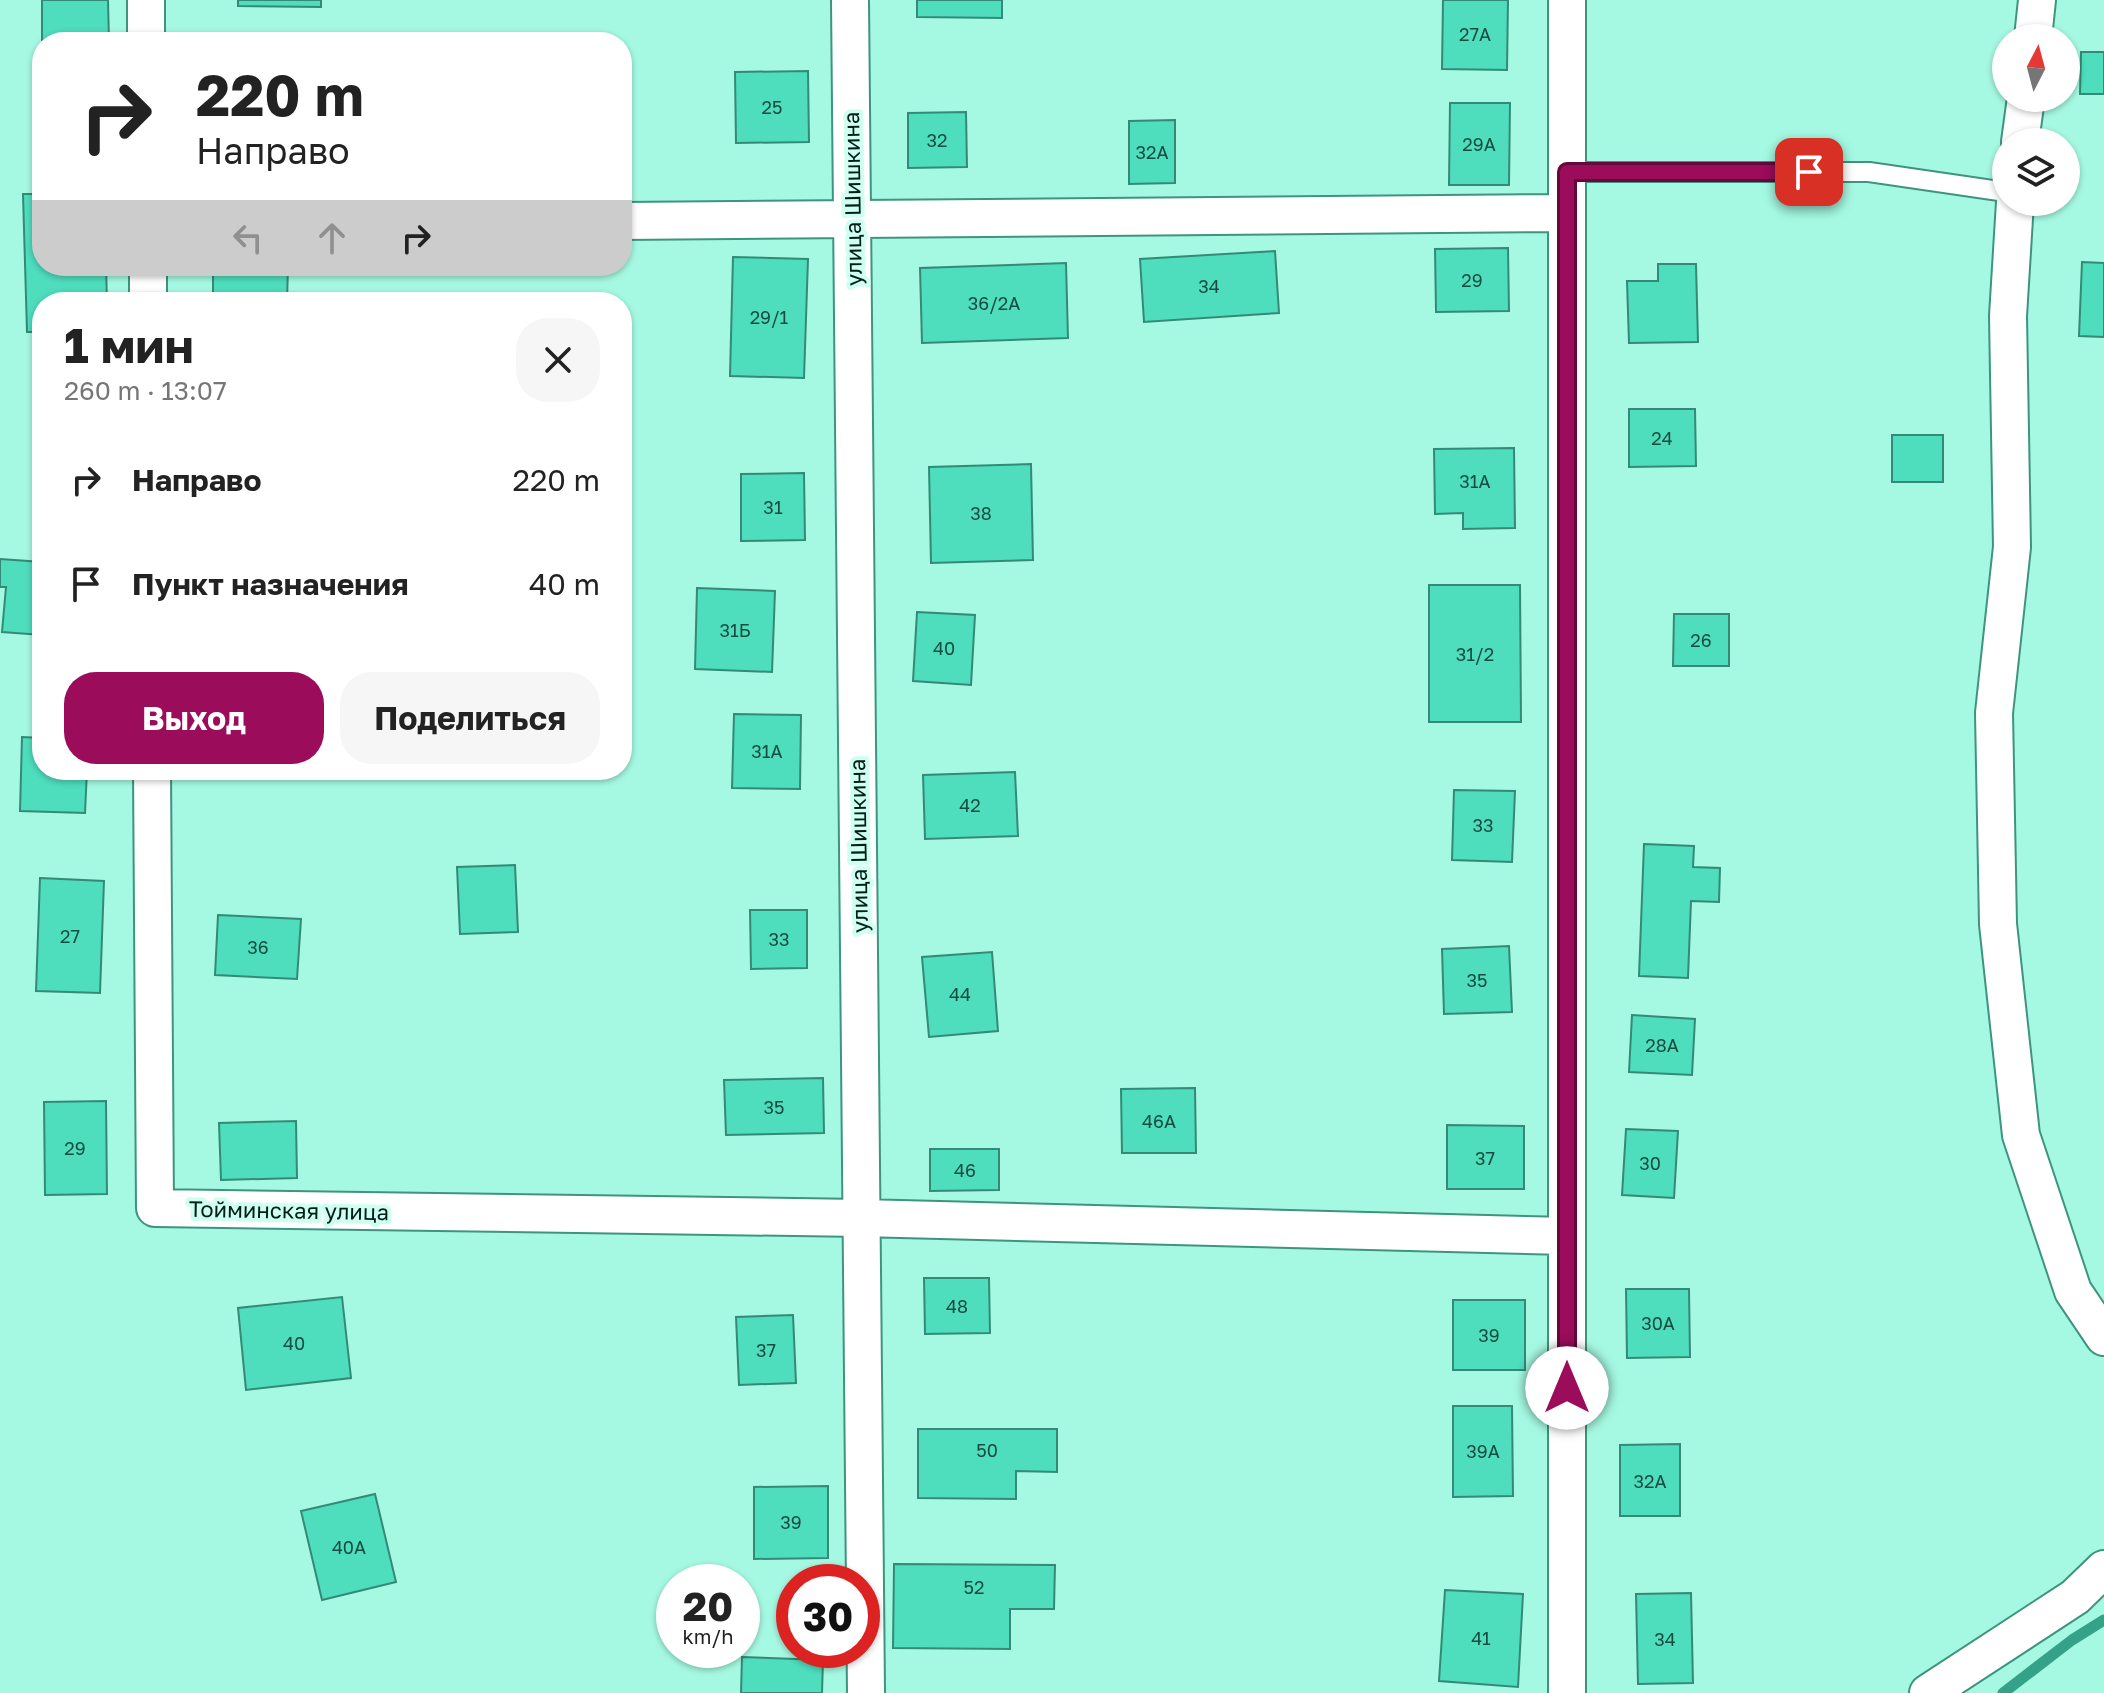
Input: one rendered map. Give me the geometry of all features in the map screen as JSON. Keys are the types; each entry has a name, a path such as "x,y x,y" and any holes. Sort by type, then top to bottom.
{"street":[{"path":"146,0 146,32"},
{"name":"улица Шишкина","path":"850,0 866,1693"},
{"path":"1567,0 1567,1693"},
{"path":"2034,24 2037,0"},
{"path":"632,221 1567,213"},
{"path":"2014,216 2008,316 2012,547 1994,713 1998,924 2021,1135 2073,1291 2104,1337"},
{"name":"Тойминская улица","path":"152,780 155,1208 861,1218"},
{"path":"861,1218 1567,1236"},
{"path":"1928,1693 2075,1597 2104,1569"}],"lane":[{"path":"1567,172 1869,172 1992,190"}],"building":[{"path":"42,0 108,0 109,32 42,32"},
{"path":"238,0 321,0 321,7 238,6"},
{"path":"917,0 1002,0 1002,18 917,17"},
{"path":"1443,0 1508,0 1507,70 1442,69"},
{"path":"2081,52 2104,52 2104,94 2080,94"},
{"path":"808,71 809,142 736,143 735,72"},
{"path":"1450,103 1510,103 1509,185 1449,185"},
{"path":"966,112 967,167 908,168 908,113"},
{"path":"1175,120 1175,183 1129,184 1129,121"},
{"path":"23,194 32,194 32,276 106,276 107,292 32,292 32,332 27,332"},
{"path":"1508,248 1509,311 1436,312 1435,249"},
{"path":"1275,251 1279,313 1144,322 1140,259"},
{"path":"733,257 808,259 804,378 730,376"},
{"path":"2082,262 2104,263 2104,337 2079,336"},
{"path":"1066,263 1068,338 922,343 920,268"},
{"path":"1658,264 1696,264 1698,342 1629,343 1627,281 1658,281"},
{"path":"213,276 288,276 287,292 213,292"},
{"path":"1629,409 1695,409 1696,466 1629,467"},
{"path":"1892,435 1943,435 1943,482 1892,482"},
{"path":"1514,448 1515,528 1463,529 1463,513 1435,514 1434,449"},
{"path":"1031,464 1033,560 931,563 929,467"},
{"path":"804,473 805,540 741,541 741,474"},
{"path":"0,559 32,561 32,634 2,632 6,587 0,587"},
{"path":"1429,585 1520,585 1521,722 1429,722"},
{"path":"697,588 775,591 772,672 695,669"},
{"path":"917,612 975,615 971,685 913,681"},
{"path":"1674,614 1729,614 1729,666 1673,666"},
{"path":"734,714 801,715 800,789 732,788"},
{"path":"22,737 32,738 32,780 87,780 85,813 20,811"},
{"path":"1015,772 1018,836 925,839 923,775"},
{"path":"1454,790 1515,791 1512,862 1452,860"},
{"path":"1644,844 1694,846 1693,867 1720,868 1719,902 1691,901 1688,978 1639,976"},
{"path":"515,865 518,932 460,934 457,867"},
{"path":"40,878 104,881 100,993 36,991"},
{"path":"750,910 807,910 807,968 751,969"},
{"path":"218,915 301,919 297,979 215,975"},
{"path":"1509,946 1512,1012 1444,1014 1442,949"},
{"path":"992,952 998,1031 929,1037 922,957"},
{"path":"1632,1015 1695,1019 1692,1075 1629,1072"},
{"path":"823,1078 824,1133 726,1135 724,1080"},
{"path":"1195,1088 1196,1153 1122,1153 1121,1089"},
{"path":"106,1101 107,1194 45,1195 44,1102"},
{"path":"296,1121 297,1178 221,1180 219,1123"},
{"path":"1447,1125 1524,1126 1524,1189 1447,1189"},
{"path":"1626,1129 1678,1131 1674,1198 1622,1195"},
{"path":"930,1149 999,1149 999,1190 930,1191"},
{"path":"924,1278 989,1278 990,1333 925,1334"},
{"path":"1626,1289 1689,1289 1690,1357 1627,1358"},
{"path":"342,1297 351,1378 246,1390 238,1308"},
{"path":"1453,1300 1525,1300 1525,1370 1453,1370"},
{"path":"793,1315 796,1383 739,1385 736,1317"},
{"path":"1453,1406 1512,1406 1513,1496 1453,1497"},
{"path":"918,1429 1057,1429 1057,1472 1016,1471 1016,1499 918,1498"},
{"path":"1680,1444 1680,1516 1620,1516 1620,1445"},
{"path":"828,1486 828,1558 754,1559 754,1487"},
{"path":"375,1494 396,1582 322,1600 301,1511"},
{"path":"894,1564 1055,1565 1054,1609 1010,1609 1010,1649 893,1648"},
{"path":"1445,1590 1523,1594 1518,1687 1439,1681"},
{"path":"1691,1593 1693,1683 1638,1684 1636,1594"},
{"path":"760,1658 776,1658 776,1668 823,1668 822,1693 741,1693 742,1668 760,1668"}],"waterway":[{"path":"2003,1693 2072,1640 2104,1620"}],"route":[{"path":"1567,1388 1567,172 1809,172"}]}
